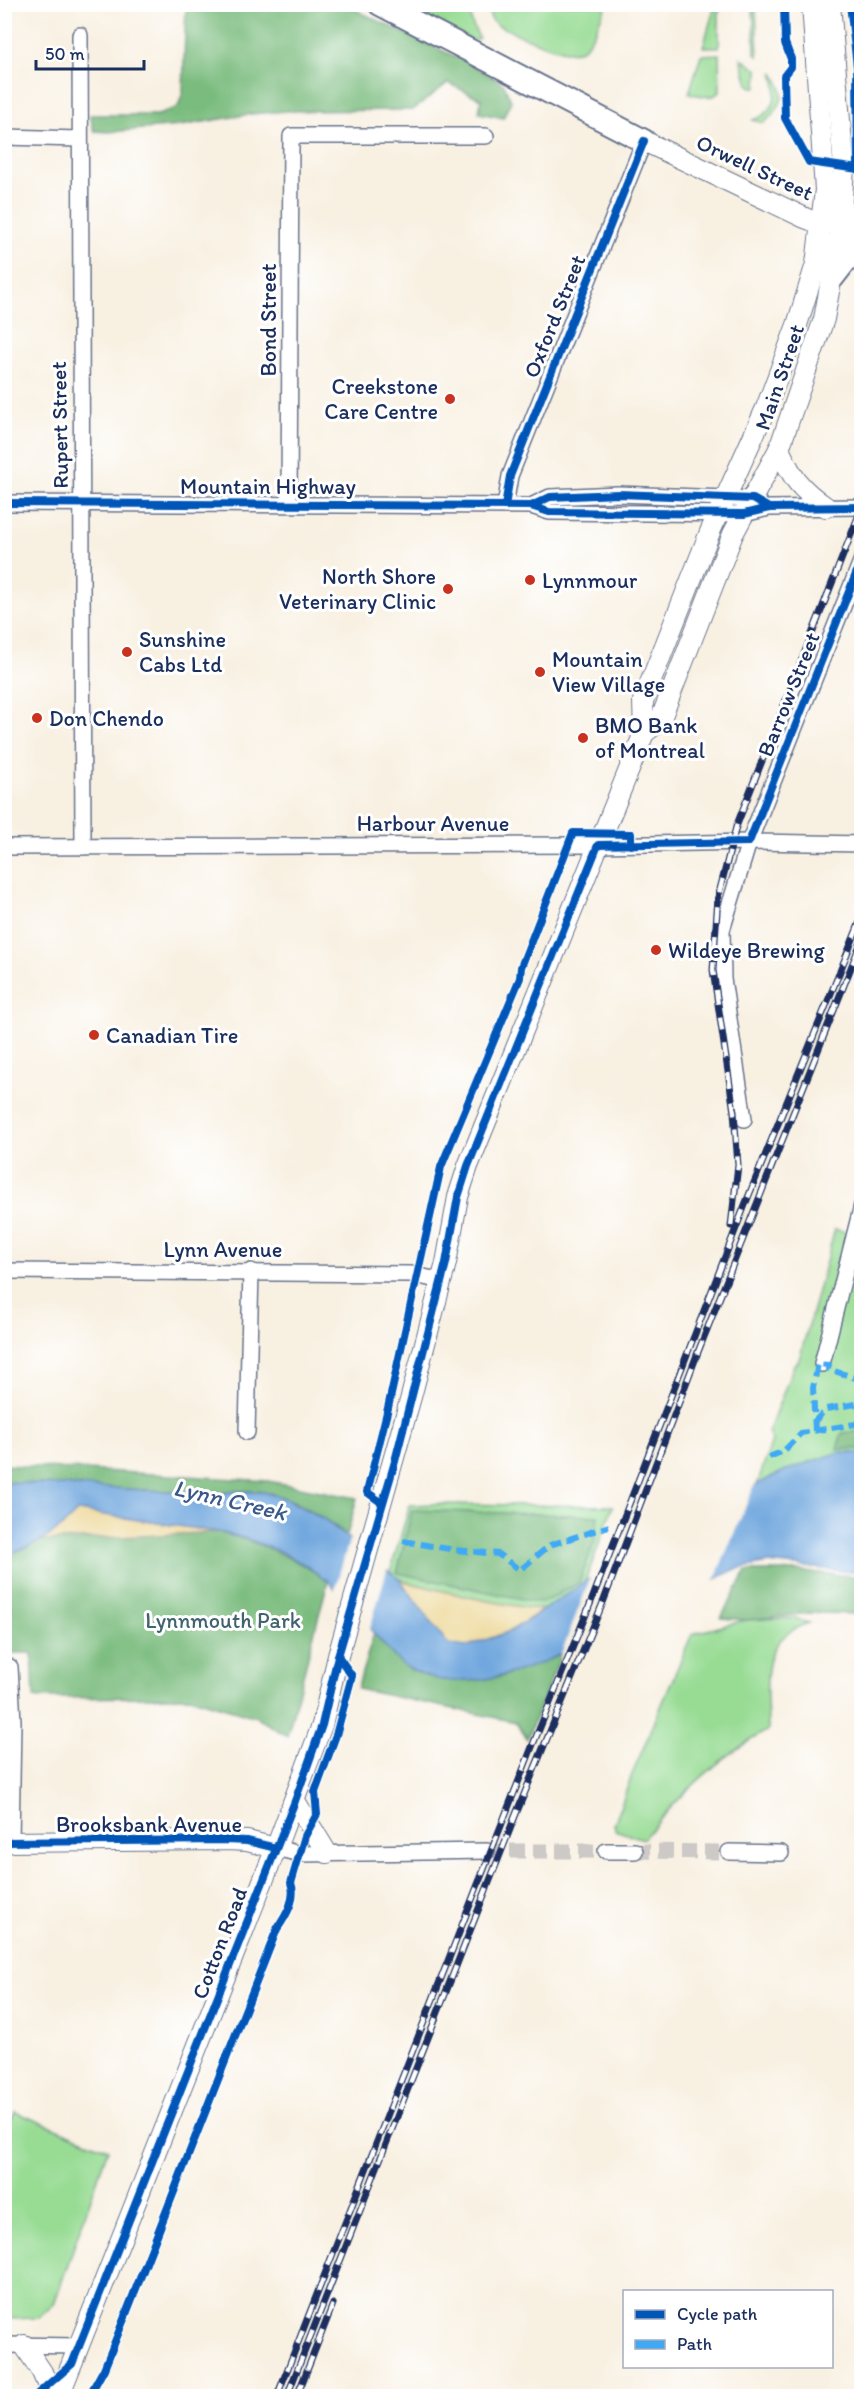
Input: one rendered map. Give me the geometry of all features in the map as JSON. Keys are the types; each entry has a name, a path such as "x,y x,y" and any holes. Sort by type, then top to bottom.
{"highway":[{"path":"380,4 644,141"},
{"path":"833,277 847,259 852,208"}],"main road":[{"name":"Main Street","path":"375,1528 441,1281 458,1197 468,1166 644,733 643,700 721,506 766,408 797,325 816,264 825,190 812,4"},
{"path":"830,4 844,167 852,208"},
{"name":"Orwell Street","path":"644,141 737,188 821,224 828,223 852,208"},
{"name":"Main Street","path":"644,733 660,721 733,534 755,507 779,449 824,319 833,277"},
{"path":"779,449 792,477 808,494 826,507"},
{"name":"Cotton Road","path":"59,2397 295,1801 322,1725 338,1656 375,1528"},
{"path":"295,1801 327,1853"},
{"name":"Brooksbank Avenue","path":"8,1842 239,1840 276,1848"},
{"path":"24,2345 42,2372 52,2397"}],"street":[{"name":"Rupert Street","path":"80,35 83,847"},
{"name":"Bond Street","path":"289,504 291,136 486,136"},
{"path":"4,137 79,139"},
{"name":"Oxford Street","path":"505,506 510,476 644,141"},
{"name":"Mountain Highway","path":"4,503 531,506 550,497 618,494 721,506 861,507"},
{"name":"Barrow Street","path":"744,1119 723,979 722,930 749,842 861,559"},
{"name":"Harbour Avenue","path":"4,847 598,845 749,842 861,844"},
{"path":"822,1364 861,1204"},
{"name":"Lynn Avenue","path":"4,1271 252,1271 411,1274 441,1281"},
{"path":"247,1432 252,1271"},
{"path":"8,1842 13,1722 10,1668"},
{"name":"Brooksbank Avenue","path":"276,1848 300,1854 487,1851"},
{"path":"606,1851 635,1851"},
{"path":"729,1852 781,1853"},
{"path":"4,2345 80,2346"}],"green space":[{"path":"186,4 345,5 473,65 504,84 511,101 503,118 479,113 481,99 448,83 413,110 286,111 251,114 180,126 109,132 94,131 90,115 158,115 178,107 183,92"},
{"path":"489,4 607,5 589,43 578,51 569,51 543,45 497,25 490,16"},
{"path":"402,5 469,5 472,23 479,38 474,41"},
{"path":"715,5 719,5 719,47 703,47"},
{"path":"753,5 756,5 758,56 755,53"},
{"path":"719,54 720,91 710,97 689,93 701,55"},
{"path":"741,58 758,70 757,87 748,84"},
{"path":"773,72 781,87 780,105 764,123 752,120 766,113 774,102 776,88"},
{"path":"835,1229 861,1236 861,1453 821,1458 757,1485 772,1441 768,1433 794,1365 799,1360"},
{"path":"861,1431 861,1449 837,1449 842,1433"},
{"path":"4,1465 268,1481 357,1498 347,1535 318,1515 274,1494 245,1491 216,1494 5,1482"},
{"path":"410,1505 613,1506 585,1582 543,1610 441,1593 403,1580 390,1572"},
{"path":"412,1510 598,1516 595,1541 579,1583 542,1603 397,1573"},
{"name":"Lynnmouth Park","path":"218,1532 275,1551 328,1581 287,1736 256,1717 189,1697 34,1698 32,1653 5,1653 4,1556 41,1541"},
{"path":"746,1571 799,1571 861,1577 861,1614 811,1613 746,1620 721,1618"},
{"path":"792,1618 809,1623 792,1630 780,1640 773,1652 767,1681 768,1730 733,1752 701,1778 643,1839 617,1831 614,1825 631,1777 692,1634 746,1620"},
{"path":"374,1633 398,1661 437,1678 456,1680 500,1677 561,1655 527,1739 516,1722 357,1689"},
{"path":"15,2112 108,2149 54,2304 39,2318 5,2319 5,2116 12,2118"}],"sand":[{"path":"78,1511 218,1532 41,1541 62,1527"},
{"path":"400,1580 471,1598 543,1610 482,1644 456,1647 441,1638"}],"water":[{"name":"Lynn Creek","path":"840,1452 861,1453 861,1573 768,1563 736,1569 551,1659 519,1671 487,1679 455,1681 425,1676 398,1661 328,1581 279,1551 248,1539 218,1532 78,1511 62,1527 41,1541 5,1556 5,1482 216,1494 236,1491 264,1492 287,1499 324,1519 400,1580 448,1644 465,1647 511,1631 585,1582 721,1502 784,1471"}],"pier":[{"path":"756,1482 713,1583 559,1659 592,1574 675,1524"},
{"path":"351,1534 388,1566 369,1632 334,1592"}],"tunnel":[{"path":"487,1851 606,1851"},
{"path":"635,1851 729,1852"}],"railway":[{"path":"731,1226 738,1165 734,1112 713,970 718,897 736,827 862,507"},
{"path":"277,2396 591,1602 745,1205 862,917"},
{"path":"287,2396 516,1814 604,1600 698,1352 862,940"},
{"path":"297,2396 333,2304"}],"marked path":[{"path":"815,1431 813,1388 818,1364 829,1365 828,1369 862,1380"},
{"path":"814,1422 826,1409 862,1403"},
{"path":"769,1457 784,1451 801,1433 862,1423"},
{"path":"403,1541 455,1550 498,1554 520,1570 550,1545 609,1526"}],"cycle path":[{"path":"784,4 785,43 791,59 791,67 784,76 785,118 809,162 858,169"},
{"path":"850,4 857,67 858,169 862,175"},
{"path":"505,506 510,476 644,141"},
{"path":"531,506 550,497 618,494 753,499 769,508"},
{"path":"4,503 531,506 549,512 744,514 769,508 862,507"},
{"path":"35,2396 72,2364 295,1801 322,1725 338,1656 394,1465 446,1263 458,1197 468,1166 598,845 749,842 862,559"},
{"path":"382,1503 367,1492 388,1408 441,1167 520,978 521,967 573,833 631,834 631,845"},
{"path":"89,2396 104,2369 277,1929 290,1907 293,1895 291,1883 305,1836 317,1814 315,1792 336,1735 352,1676 338,1656"},
{"path":"4,1842 227,1840 247,1841 276,1848"}],"place":[{"name":"Creekstone Care Centre","path":"450,399"},
{"name":"Lynnmour","path":"530,580"},
{"name":"North Shore Veterinary Clinic","path":"448,589"},
{"name":"Sunshine Cabs Ltd","path":"127,652"},
{"name":"Mountain View Village","path":"540,672"},
{"name":"Don Chendo","path":"37,718"},
{"name":"BMO Bank of Montreal","path":"583,738"},
{"name":"Wildeye Brewing","path":"656,950"},
{"name":"Canadian Tire","path":"94,1035"}]}
